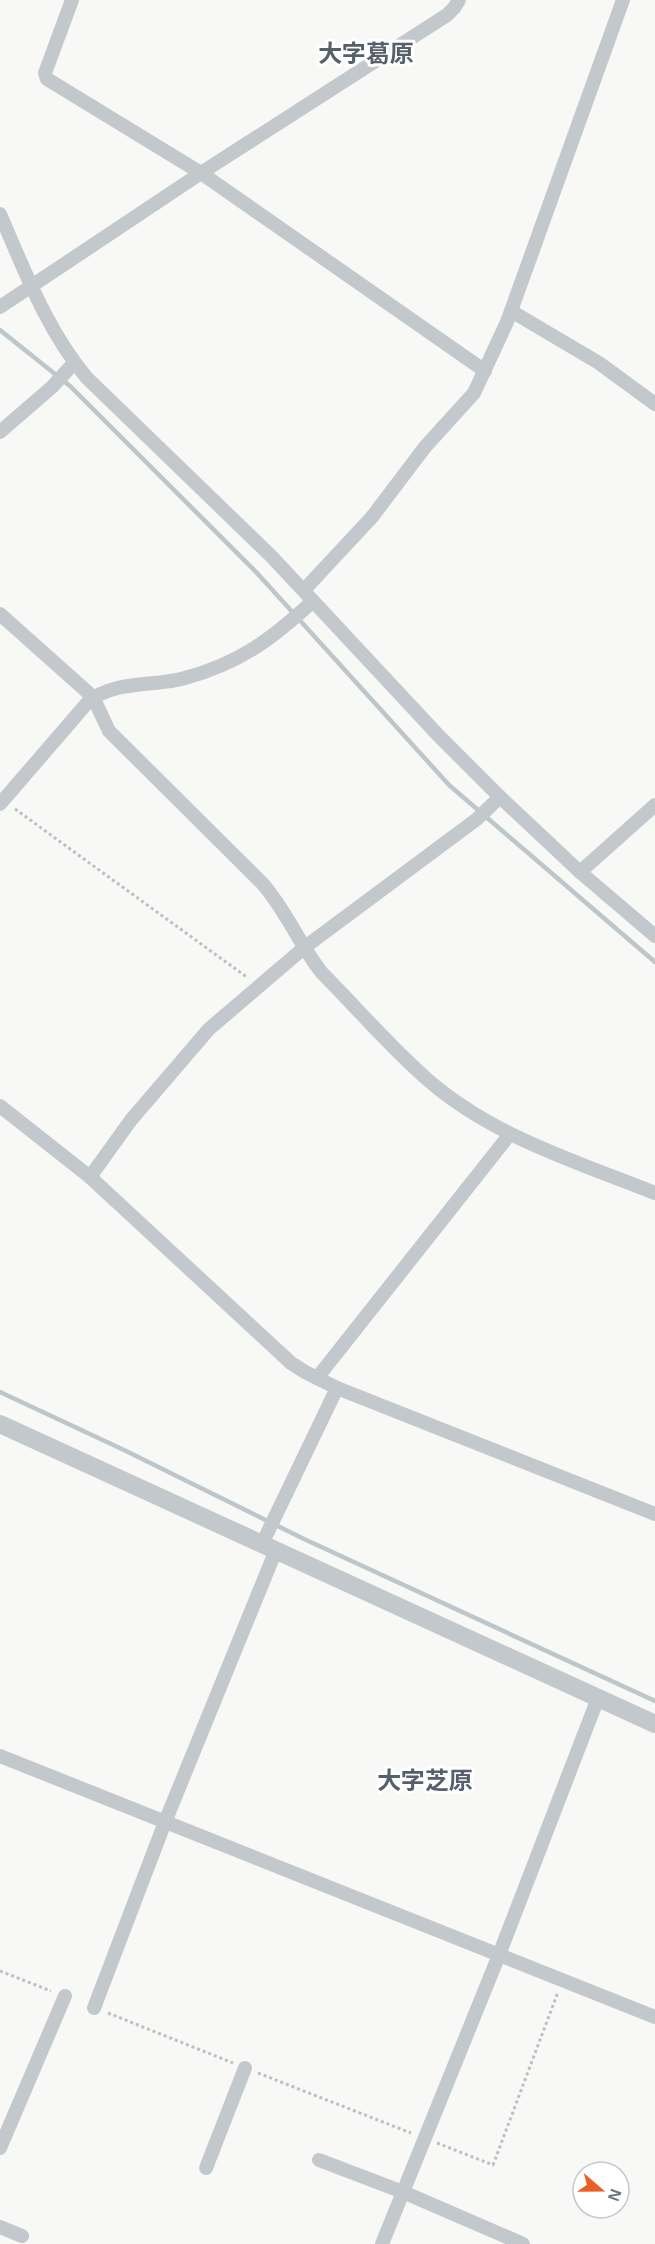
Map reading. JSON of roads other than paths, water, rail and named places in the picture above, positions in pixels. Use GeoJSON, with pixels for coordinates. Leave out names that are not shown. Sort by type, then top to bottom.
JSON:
{"type":"FeatureCollection","features":[{"type":"Feature","properties":{"kind":"street"},"geometry":{"type":"LineString","coordinates":[[72,0],[45,73],[47,79],[201,173],[485,371]]}},
{"type":"Feature","properties":{"kind":"street"},"geometry":{"type":"LineString","coordinates":[[0,307],[201,173],[447,15],[459,0]]}},
{"type":"Feature","properties":{"kind":"street"},"geometry":{"type":"LineString","coordinates":[[2,802],[93,698],[113,688],[172,682],[218,668],[261,645],[288,624],[425,447],[474,393],[511,311],[623,0]]}},
{"type":"Feature","properties":{"kind":"street"},"geometry":{"type":"LineString","coordinates":[[0,214],[31,285],[71,366],[87,378],[307,600],[497,800],[655,936]]}},
{"type":"Feature","properties":{"kind":"street"},"geometry":{"type":"LineString","coordinates":[[511,311],[599,363],[655,404]]}},
{"type":"Feature","properties":{"kind":"street"},"geometry":{"type":"LineString","coordinates":[[0,432],[52,387],[71,366]]}},
{"type":"Feature","properties":{"kind":"street"},"geometry":{"type":"LineString","coordinates":[[0,614],[93,698],[109,731],[262,883],[282,909],[322,972],[429,1080],[452,1098],[510,1134],[655,1193]]}},
{"type":"Feature","properties":{"kind":"street"},"geometry":{"type":"LineString","coordinates":[[90,1177],[131,1120],[208,1029],[305,947],[477,819],[497,800]]}},
{"type":"Feature","properties":{"kind":"street"},"geometry":{"type":"LineString","coordinates":[[580,872],[655,805]]}},
{"type":"Feature","properties":{"kind":"street"},"geometry":{"type":"LineString","coordinates":[[0,1106],[90,1177],[291,1363],[337,1388],[655,1514]]}},
{"type":"Feature","properties":{"kind":"street"},"geometry":{"type":"LineString","coordinates":[[317,1378],[510,1134]]}},
{"type":"Feature","properties":{"kind":"street"},"geometry":{"type":"LineString","coordinates":[[94,2008],[269,1547],[272,1525],[337,1388]]}},
{"type":"Feature","properties":{"kind":"street"},"geometry":{"type":"LineString","coordinates":[[0,1424],[655,1724]]}},
{"type":"Feature","properties":{"kind":"street"},"geometry":{"type":"LineString","coordinates":[[382,2244],[499,1955],[598,1698]]}},
{"type":"Feature","properties":{"kind":"street"},"geometry":{"type":"LineString","coordinates":[[0,1756],[655,2017]]}},
{"type":"Feature","properties":{"kind":"street"},"geometry":{"type":"LineString","coordinates":[[0,2148],[65,1996]]}},
{"type":"Feature","properties":{"kind":"street"},"geometry":{"type":"LineString","coordinates":[[206,2168],[245,2068]]}},
{"type":"Feature","properties":{"kind":"street"},"geometry":{"type":"LineString","coordinates":[[319,2160],[403,2192],[523,2244]]}},
{"type":"Feature","properties":{"kind":"street"},"geometry":{"type":"LineString","coordinates":[[0,2227],[22,2236]]}},
{"type":"Feature","properties":{"kind":"waterway"},"geometry":{"type":"LineString","coordinates":[[0,330],[70,386],[257,573],[449,785],[655,962]]}},
{"type":"Feature","properties":{"kind":"waterway"},"geometry":{"type":"LineString","coordinates":[[0,1392],[304,1539],[655,1701]]}},
{"type":"Feature","properties":{"kind":"district","name":"大字葛原"},"geometry":{"type":"Point","coordinates":[366,54]}},
{"type":"Feature","properties":{"kind":"district","name":"大字芝原"},"geometry":{"type":"Point","coordinates":[425,1781]}}]}
